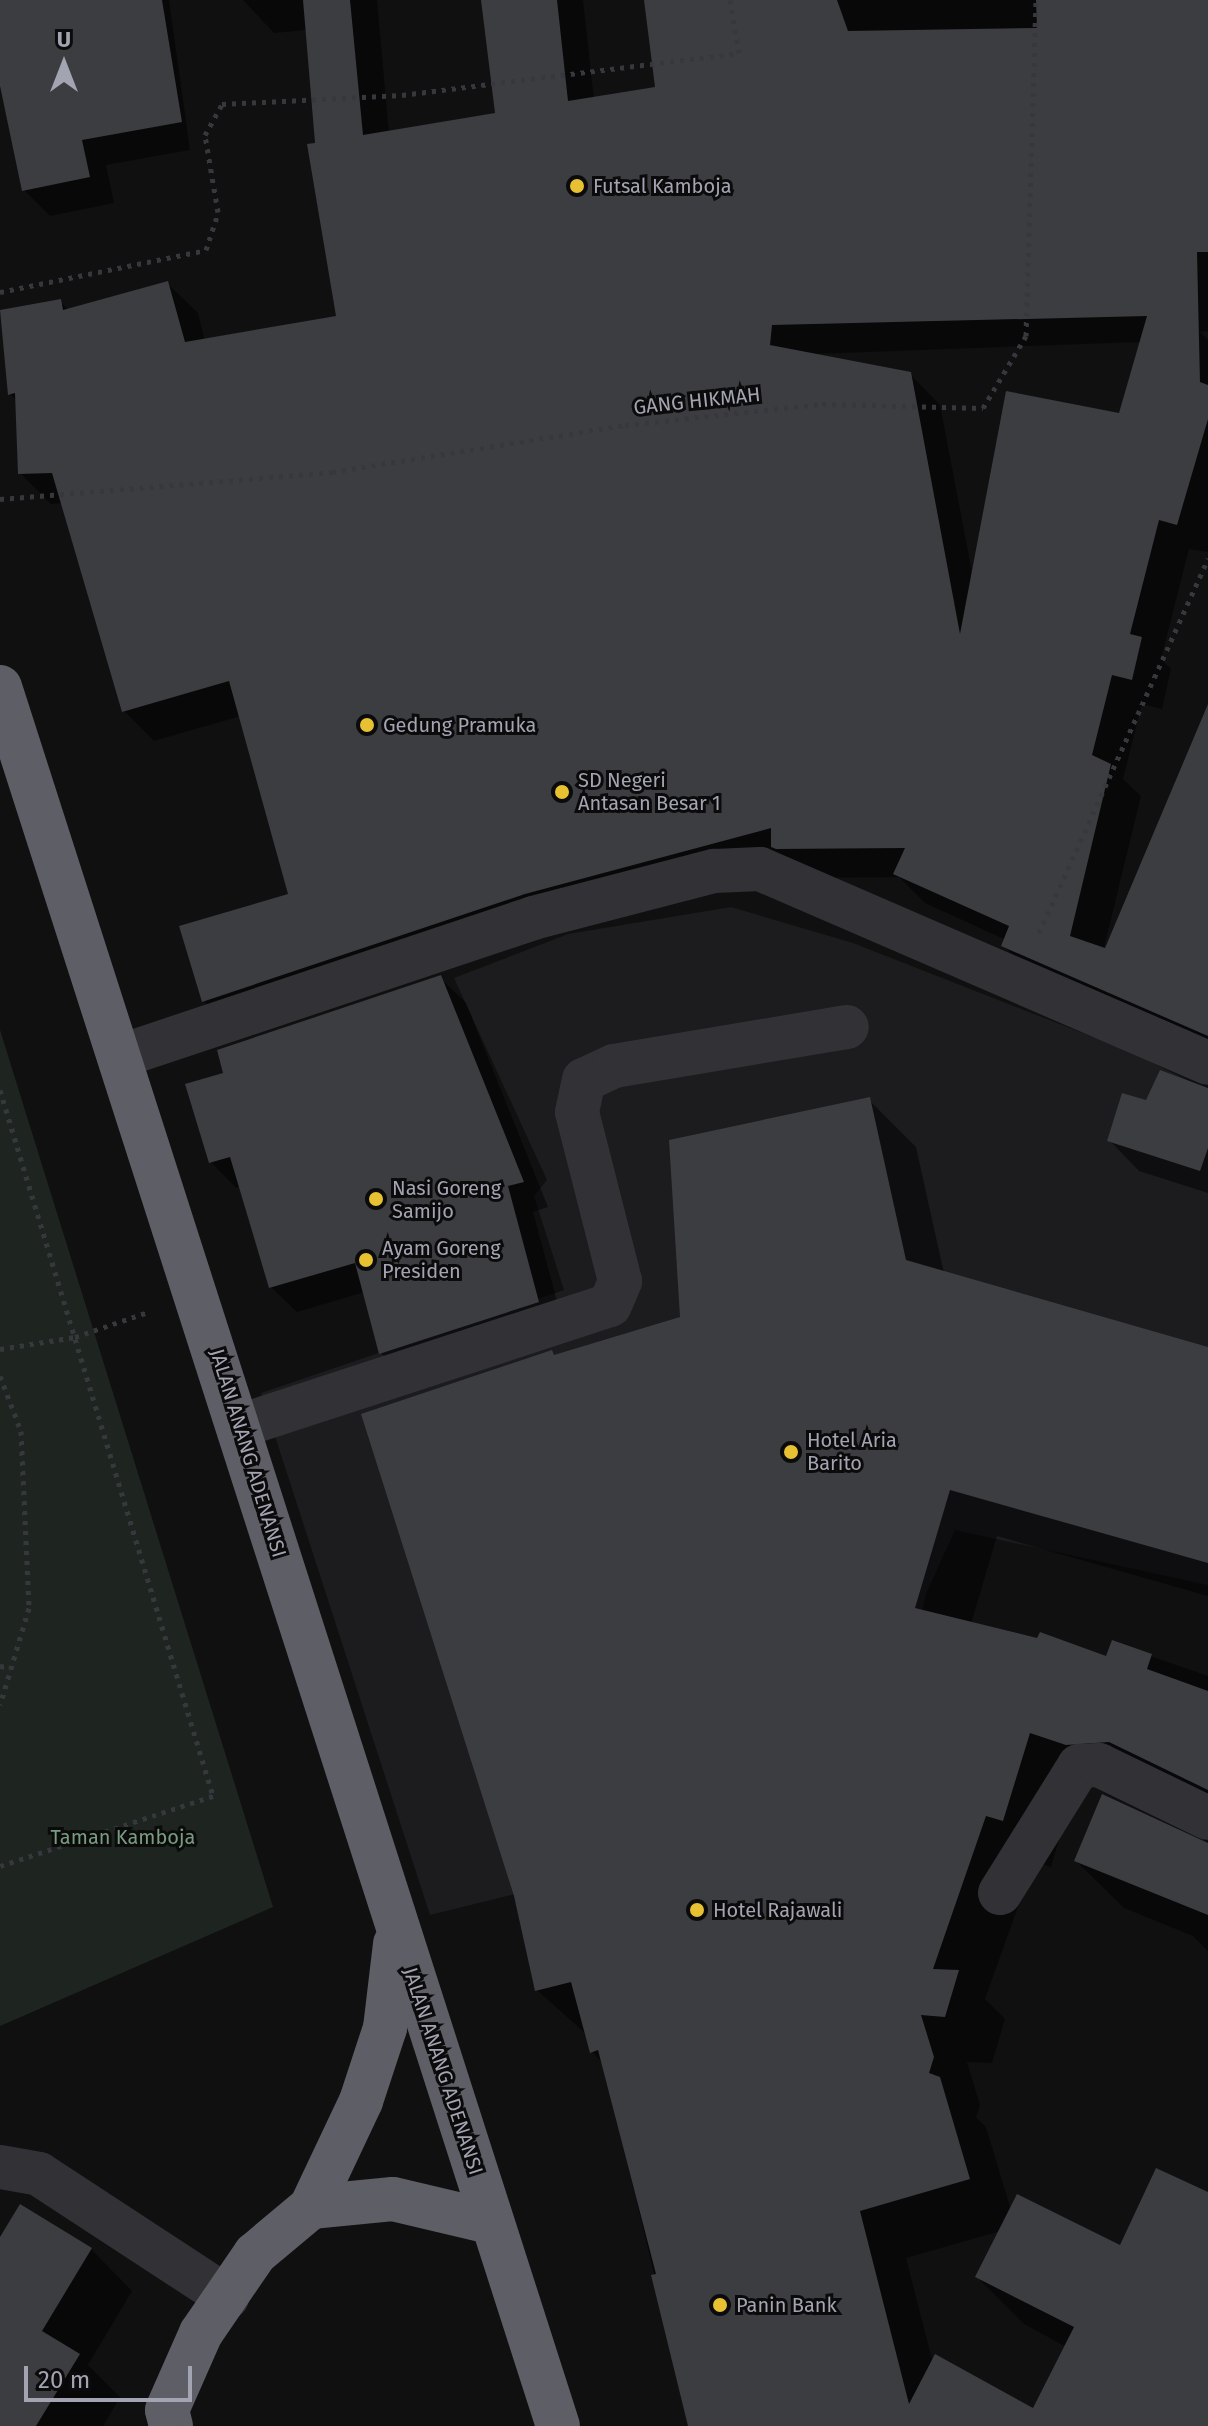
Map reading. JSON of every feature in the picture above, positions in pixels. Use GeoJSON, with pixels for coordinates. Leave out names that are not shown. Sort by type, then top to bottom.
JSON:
{"type":"FeatureCollection","features":[{"type":"Feature","properties":{"kind":"highway","name":"JALAN ANANG ADENANSI"},"geometry":{"type":"LineString","coordinates":[[0,687],[199,1295],[490,2222],[558,2426]]}},
{"type":"Feature","properties":{"kind":"highway"},"geometry":{"type":"LineString","coordinates":[[171,2426],[167,2410],[201,2333],[255,2254],[311,2207],[361,2101],[385,2028],[397,1926]]}},
{"type":"Feature","properties":{"kind":"highway"},"geometry":{"type":"LineString","coordinates":[[311,2207],[393,2199],[490,2222]]}},
{"type":"Feature","properties":{"kind":"street"},"geometry":{"type":"LineString","coordinates":[[121,1056],[533,918],[714,871],[760,869],[790,879],[1019,978],[1208,1063]]}},
{"type":"Feature","properties":{"kind":"street"},"geometry":{"type":"LineString","coordinates":[[240,1426],[610,1305],[620,1281],[577,1112],[584,1080],[614,1066],[847,1027]]}},
{"type":"Feature","properties":{"kind":"street"},"geometry":{"type":"LineString","coordinates":[[1000,1893],[1079,1766],[1099,1765],[1208,1818]]}},
{"type":"Feature","properties":{"kind":"street"},"geometry":{"type":"LineString","coordinates":[[0,2167],[39,2174],[227,2297]]}},
{"type":"Feature","properties":{"kind":"path"},"geometry":{"type":"LineString","coordinates":[[0,292],[206,250],[218,212],[205,135],[222,104],[402,95],[739,53],[730,0]]}},
{"type":"Feature","properties":{"kind":"path","name":"GANG HIKMAH"},"geometry":{"type":"LineString","coordinates":[[0,499],[332,472],[625,425],[822,404],[983,408],[1026,336],[1036,0]]}},
{"type":"Feature","properties":{"kind":"path"},"geometry":{"type":"LineString","coordinates":[[1019,978],[1208,558]]}},
{"type":"Feature","properties":{"kind":"path"},"geometry":{"type":"LineString","coordinates":[[0,1090],[213,1796],[0,1866]]}},
{"type":"Feature","properties":{"kind":"path"},"geometry":{"type":"LineString","coordinates":[[0,1349],[75,1337],[199,1295]]}},
{"type":"Feature","properties":{"kind":"path"},"geometry":{"type":"LineString","coordinates":[[0,1376],[21,1431],[29,1608],[0,1705]]}},
{"type":"Feature","properties":{"kind":"path"},"geometry":{"type":"LineString","coordinates":[[0,1666],[11,1668]]}},
{"type":"Feature","properties":{"kind":"shaded area"},"geometry":{"type":"Polygon","coordinates":[[[731,907],[853,943],[1126,1050],[1208,1090],[1208,1585],[955,1530],[926,1594],[877,1805],[430,1915],[261,1393],[564,1290],[534,1196],[547,1180],[454,978],[568,934],[731,907]]]}},
{"type":"Feature","properties":{"kind":"green space","name":"Taman Kamboja"},"geometry":{"type":"Polygon","coordinates":[[[0,1030],[273,1907],[0,2026],[0,1030]]]}},
{"type":"Feature","properties":{"kind":"building"},"geometry":{"type":"Polygon","coordinates":[[[0,0],[162,0],[182,122],[82,140],[90,177],[22,191],[0,86],[0,0]]]}},
{"type":"Feature","properties":{"kind":"building"},"geometry":{"type":"Polygon","coordinates":[[[303,0],[350,0],[363,135],[495,113],[481,0],[557,0],[568,101],[655,87],[644,0],[837,0],[848,31],[1037,28],[1036,0],[1208,0],[1208,252],[1197,252],[1200,382],[1208,385],[1208,419],[1177,525],[1159,520],[1130,634],[1142,637],[1132,680],[1112,675],[1092,755],[1111,764],[1070,936],[1105,948],[1208,704],[1208,1036],[1001,946],[1009,926],[893,874],[905,848],[776,849],[771,847],[771,828],[525,894],[202,1002],[179,926],[288,894],[229,681],[122,712],[52,473],[18,474],[15,393],[8,395],[0,310],[61,299],[63,310],[168,281],[185,342],[336,316],[307,144],[315,143],[303,0]],[[1147,316],[772,325],[770,345],[911,372],[960,634],[1006,391],[1119,413],[1147,316]]]}},
{"type":"Feature","properties":{"kind":"building"},"geometry":{"type":"Polygon","coordinates":[[[441,975],[524,1182],[508,1186],[539,1302],[379,1354],[355,1263],[269,1288],[230,1157],[209,1163],[185,1084],[223,1073],[217,1050],[441,975]]]}},
{"type":"Feature","properties":{"kind":"building"},"geometry":{"type":"Polygon","coordinates":[[[1160,1070],[1208,1088],[1208,1148],[1200,1171],[1107,1141],[1122,1093],[1146,1100],[1160,1070]]]}},
{"type":"Feature","properties":{"kind":"building"},"geometry":{"type":"Polygon","coordinates":[[[870,1097],[906,1260],[1208,1347],[1208,1563],[950,1490],[915,1608],[1037,1638],[1040,1632],[1106,1656],[1112,1640],[1152,1654],[1147,1669],[1208,1691],[1208,1790],[1109,1742],[1066,1745],[1030,1733],[1003,1821],[986,1816],[933,1969],[959,1970],[945,2017],[921,2015],[934,2057],[929,2073],[940,2077],[970,2179],[860,2211],[909,2404],[935,2354],[1033,2408],[1074,2327],[975,2277],[1017,2194],[1120,2245],[1156,2168],[1208,2192],[1208,2426],[688,2426],[651,2275],[656,2274],[598,2050],[590,2053],[571,1982],[535,1991],[514,1896],[361,1414],[552,1350],[554,1355],[680,1317],[669,1140],[870,1097]]]}},
{"type":"Feature","properties":{"kind":"building"},"geometry":{"type":"Polygon","coordinates":[[[1102,1794],[1208,1843],[1208,1915],[1074,1861],[1102,1794]]]}},
{"type":"Feature","properties":{"kind":"building"},"geometry":{"type":"Polygon","coordinates":[[[20,2204],[92,2248],[42,2331],[80,2354],[36,2426],[0,2426],[0,2237],[20,2204]]]}},
{"type":"Feature","properties":{"kind":"place","name":"Futsal Kamboja"},"geometry":{"type":"Point","coordinates":[577,186]}},
{"type":"Feature","properties":{"kind":"place","name":"Gedung Pramuka"},"geometry":{"type":"Point","coordinates":[367,725]}},
{"type":"Feature","properties":{"kind":"place","name":"SD Negeri Antasan Besar 1"},"geometry":{"type":"Point","coordinates":[562,792]}},
{"type":"Feature","properties":{"kind":"place","name":"Nasi Goreng Samijo"},"geometry":{"type":"Point","coordinates":[376,1199]}},
{"type":"Feature","properties":{"kind":"place","name":"Ayam Goreng Presiden"},"geometry":{"type":"Point","coordinates":[366,1260]}},
{"type":"Feature","properties":{"kind":"place","name":"Hotel Aria Barito"},"geometry":{"type":"Point","coordinates":[791,1452]}},
{"type":"Feature","properties":{"kind":"place","name":"Hotel Rajawali"},"geometry":{"type":"Point","coordinates":[697,1910]}},
{"type":"Feature","properties":{"kind":"place","name":"Panin Bank"},"geometry":{"type":"Point","coordinates":[720,2305]}}]}
